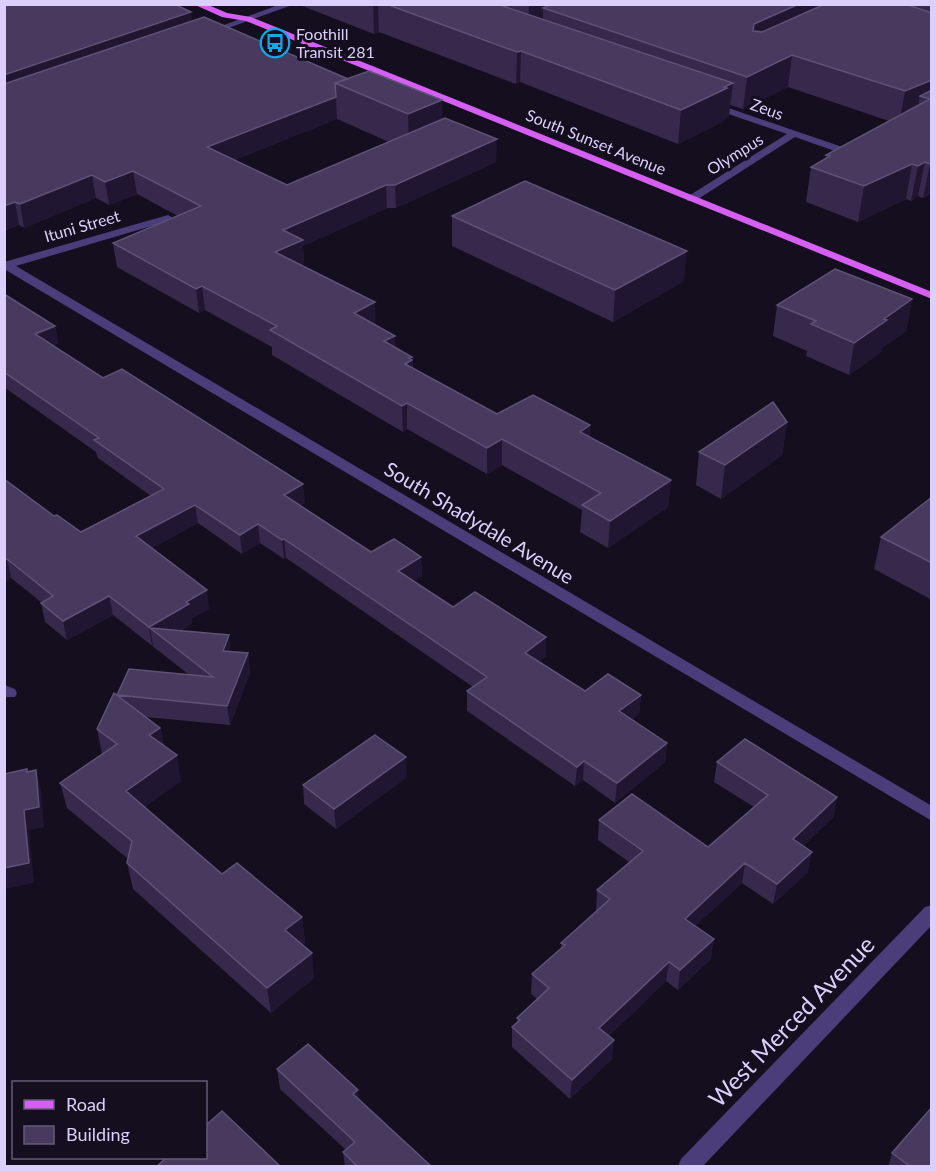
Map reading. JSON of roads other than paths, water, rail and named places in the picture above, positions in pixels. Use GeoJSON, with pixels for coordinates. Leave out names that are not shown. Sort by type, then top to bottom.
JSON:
{"type":"FeatureCollection","features":[{"type":"Feature","properties":{"kind":"main road","name":"South Sunset Avenue"},"geometry":{"type":"LineString","coordinates":[[197,4],[225,15],[248,19],[932,296]]}},
{"type":"Feature","properties":{"kind":"main road"},"geometry":{"type":"LineString","coordinates":[[243,6],[248,19]]}},
{"type":"Feature","properties":{"kind":"street"},"geometry":{"type":"LineString","coordinates":[[204,34],[291,4]]}},
{"type":"Feature","properties":{"kind":"street","name":"Zeus"},"geometry":{"type":"LineString","coordinates":[[705,102],[794,134],[858,152],[843,161]]}},
{"type":"Feature","properties":{"kind":"street","name":"Olympus"},"geometry":{"type":"LineString","coordinates":[[691,199],[794,134]]}},
{"type":"Feature","properties":{"kind":"street","name":"Ituni Street"},"geometry":{"type":"LineString","coordinates":[[5,266],[168,218]]}},
{"type":"Feature","properties":{"kind":"street","name":"South Shadydale Avenue"},"geometry":{"type":"LineString","coordinates":[[5,266],[932,815]]}},
{"type":"Feature","properties":{"kind":"street","name":"West Merced Avenue"},"geometry":{"type":"LineString","coordinates":[[689,1167],[932,912]]}},
{"type":"Feature","properties":{"kind":"place","name":"Foothill Transit 281"},"geometry":{"type":"Point","coordinates":[275,43]}}]}
